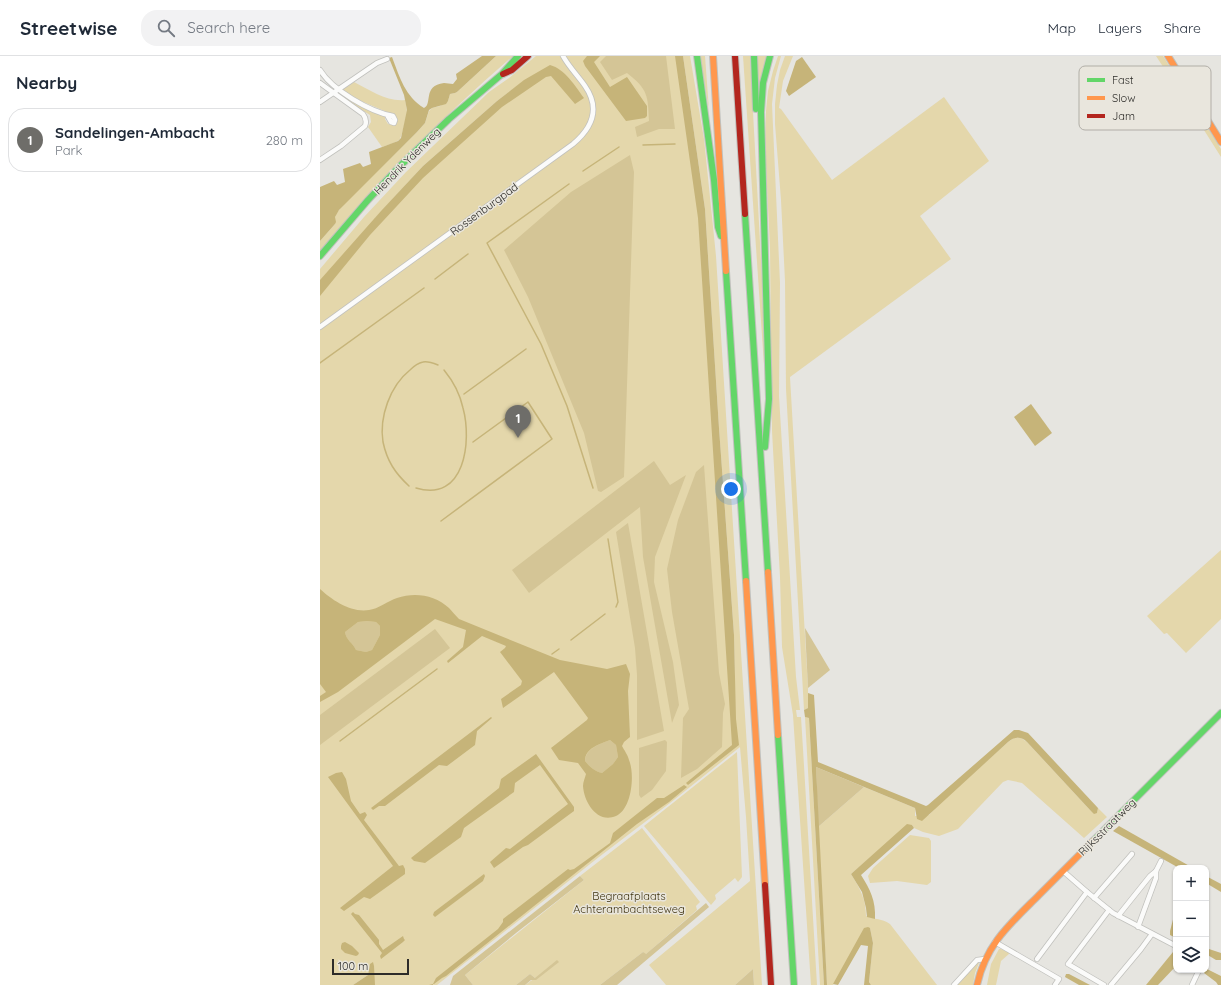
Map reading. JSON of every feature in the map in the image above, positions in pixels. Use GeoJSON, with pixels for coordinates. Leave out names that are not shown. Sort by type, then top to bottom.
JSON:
{"type":"FeatureCollection","features":[{"type":"Feature","properties":{"kind":"main road","name":"Hendrik Ydenweg"},"geometry":{"type":"LineString","coordinates":[[320,256],[369,200],[411,156],[447,121],[502,74],[518,56]]}},
{"type":"Feature","properties":{"kind":"main road","name":"Hendrik Ydenweg"},"geometry":{"type":"LineString","coordinates":[[502,74],[512,70],[528,56]]}},
{"type":"Feature","properties":{"kind":"main road"},"geometry":{"type":"LineString","coordinates":[[697,56],[714,180],[718,226],[725,247]]}},
{"type":"Feature","properties":{"kind":"main road"},"geometry":{"type":"LineString","coordinates":[[713,56],[771,985]]}},
{"type":"Feature","properties":{"kind":"main road"},"geometry":{"type":"LineString","coordinates":[[735,56],[794,985]]}},
{"type":"Feature","properties":{"kind":"main road"},"geometry":{"type":"LineString","coordinates":[[754,56],[756,113],[762,172]]}},
{"type":"Feature","properties":{"kind":"main road"},"geometry":{"type":"LineString","coordinates":[[762,474],[769,399],[762,172],[762,97],[764,76],[770,56]]}},
{"type":"Feature","properties":{"kind":"main road"},"geometry":{"type":"LineString","coordinates":[[1168,56],[1174,66]]}},
{"type":"Feature","properties":{"kind":"main road"},"geometry":{"type":"LineString","coordinates":[[1211,126],[1221,142]]}},
{"type":"Feature","properties":{"kind":"main road","name":"Rijksstraatweg"},"geometry":{"type":"LineString","coordinates":[[977,985],[985,958],[1003,931],[1221,712]]}},
{"type":"Feature","properties":{"kind":"street","name":"Rossenburgpad"},"geometry":{"type":"LineString","coordinates":[[558,56],[566,61]]}},
{"type":"Feature","properties":{"kind":"street","name":"Rossenburgpad"},"geometry":{"type":"LineString","coordinates":[[320,327],[583,136],[590,126],[593,117],[592,103],[586,88],[563,56]]}},
{"type":"Feature","properties":{"kind":"street"},"geometry":{"type":"LineString","coordinates":[[320,102],[377,63],[387,59]]}},
{"type":"Feature","properties":{"kind":"street"},"geometry":{"type":"LineString","coordinates":[[570,67],[574,63]]}},
{"type":"Feature","properties":{"kind":"street"},"geometry":{"type":"LineString","coordinates":[[320,70],[328,81],[337,89],[358,102],[387,115]]}},
{"type":"Feature","properties":{"kind":"street"},"geometry":{"type":"LineString","coordinates":[[320,83],[363,114],[367,122],[361,130],[320,160]]}},
{"type":"Feature","properties":{"kind":"street"},"geometry":{"type":"LineString","coordinates":[[1094,898],[1132,854]]}},
{"type":"Feature","properties":{"kind":"street"},"geometry":{"type":"LineString","coordinates":[[1118,916],[1150,876],[1156,871],[1162,861]]}},
{"type":"Feature","properties":{"kind":"street"},"geometry":{"type":"LineString","coordinates":[[1064,871],[1109,910],[1138,927],[1173,944]]}},
{"type":"Feature","properties":{"kind":"street"},"geometry":{"type":"LineString","coordinates":[[1138,927],[1156,878],[1156,871]]}},
{"type":"Feature","properties":{"kind":"street"},"geometry":{"type":"LineString","coordinates":[[1037,959],[1087,892]]}},
{"type":"Feature","properties":{"kind":"street"},"geometry":{"type":"LineString","coordinates":[[1104,985],[1068,964],[1109,910]]}},
{"type":"Feature","properties":{"kind":"street"},"geometry":{"type":"LineString","coordinates":[[1111,985],[1152,934]]}},
{"type":"Feature","properties":{"kind":"street"},"geometry":{"type":"LineString","coordinates":[[995,942],[1059,979],[1055,985]]}},
{"type":"Feature","properties":{"kind":"street","name":"Rijksstraatweg"},"geometry":{"type":"LineString","coordinates":[[954,985],[977,960],[985,958]]}},
{"type":"Feature","properties":{"kind":"street"},"geometry":{"type":"LineString","coordinates":[[1192,985],[1198,973]]}},
{"type":"Feature","properties":{"kind":"green space"},"geometry":{"type":"Polygon","coordinates":[[[496,56],[513,56],[412,150],[365,200],[320,252],[320,241],[335,224],[335,217],[345,203],[417,132],[425,123],[429,111],[432,108],[440,106],[448,101],[450,94],[457,92],[496,56]]]}},
{"type":"Feature","properties":{"kind":"green space"},"geometry":{"type":"Polygon","coordinates":[[[536,56],[680,56],[699,214],[735,689],[734,635],[705,209],[683,56],[690,56],[704,139],[716,256],[762,985],[754,985],[753,969],[735,985],[666,985],[649,965],[750,881],[740,747],[437,985],[374,985],[370,965],[368,975],[353,985],[320,985],[320,269],[364,217],[406,172],[489,92],[536,56]],[[528,78],[497,101],[423,166],[375,218],[528,78]]]}},
{"type":"Feature","properties":{"kind":"green space"},"geometry":{"type":"Polygon","coordinates":[[[700,56],[705,56],[709,110],[700,56]]]}},
{"type":"Feature","properties":{"kind":"green space"},"geometry":{"type":"Polygon","coordinates":[[[743,56],[750,56],[762,279],[765,380],[743,56]]]}},
{"type":"Feature","properties":{"kind":"green space"},"geometry":{"type":"Polygon","coordinates":[[[757,56],[768,56],[759,92],[757,56]]]}},
{"type":"Feature","properties":{"kind":"green space"},"geometry":{"type":"Polygon","coordinates":[[[778,56],[781,56],[775,78],[772,104],[780,283],[779,396],[796,677],[800,710],[796,710],[797,717],[801,717],[817,985],[811,985],[793,715],[782,647],[780,577],[772,431],[770,248],[765,145],[768,91],[778,56]]]}},
{"type":"Feature","properties":{"kind":"green space"},"geometry":{"type":"Polygon","coordinates":[[[785,56],[793,56],[783,81],[779,108],[832,180],[944,97],[989,161],[920,216],[951,259],[790,377],[808,688],[808,708],[804,710],[786,389],[785,281],[781,200],[775,124],[777,85],[785,56]]]}},
{"type":"Feature","properties":{"kind":"green space"},"geometry":{"type":"Polygon","coordinates":[[[1156,56],[1163,56],[1169,66],[1163,66],[1156,56]]]}},
{"type":"Feature","properties":{"kind":"green space"},"geometry":{"type":"Polygon","coordinates":[[[354,82],[385,97],[405,100],[407,113],[403,132],[399,140],[382,147],[368,127],[371,122],[370,115],[338,95],[339,93],[355,103],[386,117],[385,119],[388,124],[394,125],[397,122],[397,118],[394,115],[361,101],[342,90],[354,82]]]}},
{"type":"Feature","properties":{"kind":"green space"},"geometry":{"type":"Polygon","coordinates":[[[1204,130],[1209,130],[1221,149],[1221,157],[1204,130]]]}},
{"type":"Feature","properties":{"kind":"green space"},"geometry":{"type":"Polygon","coordinates":[[[1221,550],[1221,619],[1186,653],[1167,633],[1164,634],[1147,616],[1221,550]]]}},
{"type":"Feature","properties":{"kind":"green space"},"geometry":{"type":"Polygon","coordinates":[[[805,717],[809,718],[824,985],[820,985],[805,717]]]}},
{"type":"Feature","properties":{"kind":"green space"},"geometry":{"type":"Polygon","coordinates":[[[1014,738],[1021,738],[1027,742],[1090,810],[1097,813],[1098,808],[1107,817],[1084,838],[1022,783],[1008,780],[1003,782],[958,829],[939,836],[923,832],[914,828],[912,825],[851,874],[862,894],[866,916],[890,924],[937,985],[871,985],[869,982],[873,943],[870,928],[833,985],[827,985],[818,827],[864,787],[915,808],[915,816],[929,815],[938,805],[1014,738]]]}},
{"type":"Feature","properties":{"kind":"green space"},"geometry":{"type":"Polygon","coordinates":[[[737,752],[742,877],[738,882],[735,878],[715,895],[716,899],[711,905],[644,826],[737,752]]]}},
{"type":"Feature","properties":{"kind":"green space","name":"Begraafplaats Achterambachtseweg"},"geometry":{"type":"Polygon","coordinates":[[[642,828],[700,902],[696,906],[697,910],[645,955],[643,952],[600,985],[525,985],[535,978],[530,974],[516,985],[473,985],[465,975],[584,880],[580,876],[642,828]]]}},
{"type":"Feature","properties":{"kind":"green space"},"geometry":{"type":"Polygon","coordinates":[[[910,835],[929,838],[931,841],[931,882],[927,885],[897,881],[870,883],[868,876],[873,868],[910,835]]]}},
{"type":"Feature","properties":{"kind":"green space"},"geometry":{"type":"Polygon","coordinates":[[[999,949],[1010,953],[1001,961],[996,985],[987,985],[991,964],[999,949]]]}},
{"type":"Feature","properties":{"kind":"green space"},"geometry":{"type":"Polygon","coordinates":[[[978,961],[979,963],[975,973],[973,985],[956,985],[978,961]]]}},
{"type":"Feature","properties":{"kind":"shaded area"},"geometry":{"type":"Polygon","coordinates":[[[482,56],[496,56],[457,92],[450,94],[446,104],[429,110],[425,123],[339,210],[335,217],[335,224],[320,241],[320,187],[334,181],[337,185],[345,182],[343,169],[360,163],[363,167],[371,164],[369,152],[398,141],[401,138],[407,110],[404,95],[389,58],[392,57],[404,86],[412,98],[424,108],[427,106],[430,91],[433,88],[444,83],[453,84],[457,79],[456,74],[482,56]]]}},
{"type":"Feature","properties":{"kind":"shaded area"},"geometry":{"type":"Polygon","coordinates":[[[587,56],[600,56],[594,62],[610,87],[627,77],[647,106],[647,116],[645,118],[626,121],[585,66],[583,61],[587,56]]]}},
{"type":"Feature","properties":{"kind":"shaded area"},"geometry":{"type":"Polygon","coordinates":[[[606,56],[666,56],[675,129],[659,129],[637,137],[635,127],[649,121],[646,94],[639,84],[627,73],[612,80],[600,62],[606,56]]]}},
{"type":"Feature","properties":{"kind":"shaded area"},"geometry":{"type":"Polygon","coordinates":[[[675,56],[683,56],[705,209],[734,635],[736,719],[739,745],[688,785],[686,783],[732,745],[698,218],[675,56]]]}},
{"type":"Feature","properties":{"kind":"shaded area"},"geometry":{"type":"Polygon","coordinates":[[[802,57],[816,77],[789,96],[786,91],[796,61],[802,57]]]}},
{"type":"Feature","properties":{"kind":"shaded area"},"geometry":{"type":"Polygon","coordinates":[[[550,65],[565,74],[584,98],[575,104],[551,76],[546,77],[502,107],[423,178],[370,235],[320,296],[320,280],[423,166],[497,101],[524,80],[550,65]]]}},
{"type":"Feature","properties":{"kind":"shaded area"},"geometry":{"type":"Polygon","coordinates":[[[630,155],[634,172],[624,477],[601,492],[598,491],[584,433],[528,297],[504,250],[571,192],[630,155]]]}},
{"type":"Feature","properties":{"kind":"shaded area"},"geometry":{"type":"Polygon","coordinates":[[[1031,404],[1052,433],[1035,446],[1014,417],[1031,404]]]}},
{"type":"Feature","properties":{"kind":"shaded area"},"geometry":{"type":"Polygon","coordinates":[[[654,461],[670,485],[686,475],[655,557],[654,582],[673,662],[679,705],[672,723],[643,557],[640,507],[529,593],[512,570],[654,461]]]}},
{"type":"Feature","properties":{"kind":"shaded area"},"geometry":{"type":"Polygon","coordinates":[[[704,465],[719,673],[725,704],[723,713],[722,747],[697,769],[681,778],[683,718],[689,709],[672,612],[667,569],[678,520],[696,472],[704,465]]]}},
{"type":"Feature","properties":{"kind":"shaded area"},"geometry":{"type":"Polygon","coordinates":[[[628,523],[664,731],[637,740],[637,675],[635,648],[616,532],[628,523]]]}},
{"type":"Feature","properties":{"kind":"shaded area"},"geometry":{"type":"Polygon","coordinates":[[[320,589],[342,605],[355,610],[369,610],[404,596],[424,596],[438,600],[449,608],[459,619],[560,660],[607,669],[626,664],[630,674],[628,691],[630,737],[622,746],[628,756],[631,766],[632,782],[629,799],[626,806],[616,816],[609,818],[597,814],[589,805],[584,792],[583,784],[586,774],[578,763],[559,760],[551,748],[588,718],[554,672],[503,708],[501,699],[521,685],[522,681],[500,652],[506,646],[482,636],[448,663],[447,661],[463,647],[466,630],[435,619],[338,692],[320,702],[320,696],[326,692],[320,684],[320,589]],[[358,622],[345,632],[356,650],[366,652],[372,650],[380,635],[380,626],[376,622],[358,622]],[[610,740],[594,747],[588,753],[585,761],[594,770],[602,773],[613,764],[618,757],[616,745],[610,740]]]}},
{"type":"Feature","properties":{"kind":"shaded area"},"geometry":{"type":"Polygon","coordinates":[[[358,622],[376,622],[380,626],[380,635],[372,650],[366,652],[356,650],[345,632],[358,622]]]}},
{"type":"Feature","properties":{"kind":"shaded area"},"geometry":{"type":"Polygon","coordinates":[[[805,628],[830,670],[808,688],[805,628]]]}},
{"type":"Feature","properties":{"kind":"shaded area"},"geometry":{"type":"Polygon","coordinates":[[[435,629],[450,648],[320,745],[320,715],[435,629]]]}},
{"type":"Feature","properties":{"kind":"shaded area"},"geometry":{"type":"Polygon","coordinates":[[[808,693],[814,695],[818,762],[926,806],[1014,730],[1019,730],[1028,733],[1098,808],[1097,813],[1094,814],[1027,742],[1020,738],[1015,738],[1008,742],[922,821],[917,819],[915,808],[816,767],[827,985],[824,985],[809,718],[805,717],[804,710],[808,708],[808,693]]]}},
{"type":"Feature","properties":{"kind":"shaded area"},"geometry":{"type":"Polygon","coordinates":[[[491,717],[492,718],[477,731],[475,745],[447,766],[439,765],[385,806],[379,806],[373,810],[371,808],[491,717]]]}},
{"type":"Feature","properties":{"kind":"shaded area"},"geometry":{"type":"Polygon","coordinates":[[[610,740],[616,745],[618,757],[613,764],[602,773],[594,770],[585,761],[588,753],[594,747],[610,740]]]}},
{"type":"Feature","properties":{"kind":"shaded area"},"geometry":{"type":"Polygon","coordinates":[[[665,740],[667,742],[666,771],[652,790],[641,798],[639,795],[639,748],[665,740]]]}},
{"type":"Feature","properties":{"kind":"shaded area"},"geometry":{"type":"Polygon","coordinates":[[[536,754],[574,807],[574,811],[494,868],[490,862],[506,848],[510,849],[568,804],[540,765],[515,783],[514,792],[464,828],[461,837],[425,863],[414,861],[411,858],[499,788],[501,779],[536,754]]]}},
{"type":"Feature","properties":{"kind":"shaded area"},"geometry":{"type":"Polygon","coordinates":[[[816,767],[864,787],[818,827],[816,767]]]}},
{"type":"Feature","properties":{"kind":"shaded area"},"geometry":{"type":"Polygon","coordinates":[[[342,772],[346,779],[351,801],[360,814],[365,812],[367,815],[364,820],[399,866],[403,865],[405,869],[405,874],[370,899],[364,897],[344,911],[340,908],[393,866],[328,777],[342,772]]]}},
{"type":"Feature","properties":{"kind":"shaded area"},"geometry":{"type":"Polygon","coordinates":[[[684,785],[687,787],[669,802],[637,824],[446,976],[433,984],[436,978],[498,929],[503,922],[503,919],[568,869],[574,869],[610,843],[613,833],[657,798],[664,798],[684,785]]]}},
{"type":"Feature","properties":{"kind":"shaded area"},"geometry":{"type":"Polygon","coordinates":[[[907,824],[912,825],[914,828],[861,875],[870,890],[875,913],[875,919],[867,917],[862,892],[851,874],[907,824]]]}},
{"type":"Feature","properties":{"kind":"shaded area"},"geometry":{"type":"Polygon","coordinates":[[[1119,826],[1188,865],[1174,865],[1113,831],[1119,826]]]}},
{"type":"Feature","properties":{"kind":"shaded area"},"geometry":{"type":"Polygon","coordinates":[[[484,874],[485,876],[483,881],[435,917],[433,915],[434,912],[484,874]]]}},
{"type":"Feature","properties":{"kind":"shaded area"},"geometry":{"type":"Polygon","coordinates":[[[580,876],[584,880],[465,975],[473,985],[450,985],[453,976],[580,876]]]}},
{"type":"Feature","properties":{"kind":"shaded area"},"geometry":{"type":"Polygon","coordinates":[[[1209,878],[1221,884],[1221,892],[1209,885],[1209,878]]]}},
{"type":"Feature","properties":{"kind":"shaded area"},"geometry":{"type":"Polygon","coordinates":[[[706,903],[709,907],[617,985],[600,985],[643,952],[646,954],[706,903]]]}},
{"type":"Feature","properties":{"kind":"shaded area"},"geometry":{"type":"Polygon","coordinates":[[[353,912],[359,915],[379,940],[379,944],[383,950],[403,936],[405,940],[381,959],[380,956],[382,953],[351,914],[353,912]]]}},
{"type":"Feature","properties":{"kind":"shaded area"},"geometry":{"type":"Polygon","coordinates":[[[1173,920],[1173,936],[1170,935],[1173,920]]]}},
{"type":"Feature","properties":{"kind":"shaded area"},"geometry":{"type":"Polygon","coordinates":[[[864,928],[870,928],[873,943],[869,982],[871,985],[864,985],[868,946],[861,945],[838,985],[833,984],[864,928]]]}},
{"type":"Feature","properties":{"kind":"shaded area"},"geometry":{"type":"Polygon","coordinates":[[[345,942],[359,953],[358,955],[356,956],[345,953],[341,949],[342,943],[345,942]]]}},
{"type":"Feature","properties":{"kind":"shaded area"},"geometry":{"type":"Polygon","coordinates":[[[1209,949],[1221,953],[1221,960],[1216,960],[1209,956],[1209,949]]]}},
{"type":"Feature","properties":{"kind":"shaded area"},"geometry":{"type":"Polygon","coordinates":[[[1173,952],[1173,969],[1158,985],[1146,985],[1173,952]]]}},
{"type":"Feature","properties":{"kind":"shaded area"},"geometry":{"type":"Polygon","coordinates":[[[557,960],[559,962],[536,980],[531,980],[525,985],[516,985],[530,974],[535,978],[557,960]]]}},
{"type":"Feature","properties":{"kind":"shaded area"},"geometry":{"type":"Polygon","coordinates":[[[373,962],[375,985],[353,985],[368,975],[370,964],[373,962]]]}},
{"type":"Feature","properties":{"kind":"shaded area"},"geometry":{"type":"Polygon","coordinates":[[[753,969],[754,985],[735,985],[753,969]]]}},
{"type":"Feature","properties":{"kind":"shaded area"},"geometry":{"type":"Polygon","coordinates":[[[1209,970],[1221,976],[1221,985],[1218,985],[1204,973],[1209,973],[1209,970]]]}},
{"type":"Feature","properties":{"kind":"shaded area"},"geometry":{"type":"Polygon","coordinates":[[[1066,974],[1069,974],[1090,985],[1079,985],[1065,977],[1066,974]]]}},
{"type":"Feature","properties":{"kind":"waterway"},"geometry":{"type":"LineString","coordinates":[[643,145],[675,144]]}},
{"type":"Feature","properties":{"kind":"waterway"},"geometry":{"type":"LineString","coordinates":[[583,171],[619,147]]}},
{"type":"Feature","properties":{"kind":"waterway"},"geometry":{"type":"LineString","coordinates":[[569,184],[487,243],[541,344],[567,406],[593,488]]}},
{"type":"Feature","properties":{"kind":"waterway"},"geometry":{"type":"LineString","coordinates":[[435,279],[468,254]]}},
{"type":"Feature","properties":{"kind":"waterway"},"geometry":{"type":"LineString","coordinates":[[320,363],[424,288]]}},
{"type":"Feature","properties":{"kind":"waterway"},"geometry":{"type":"LineString","coordinates":[[464,394],[526,349]]}},
{"type":"Feature","properties":{"kind":"waterway"},"geometry":{"type":"LineString","coordinates":[[409,486],[392,466],[385,449],[382,432],[385,412],[397,384],[411,369],[417,364],[425,362],[438,365]]}},
{"type":"Feature","properties":{"kind":"waterway"},"geometry":{"type":"LineString","coordinates":[[416,488],[432,490],[445,486],[455,478],[461,466],[465,452],[466,422],[462,403],[456,388],[444,370]]}},
{"type":"Feature","properties":{"kind":"waterway"},"geometry":{"type":"LineString","coordinates":[[441,521],[552,439],[528,402],[473,442]]}},
{"type":"Feature","properties":{"kind":"waterway"},"geometry":{"type":"LineString","coordinates":[[608,539],[618,602],[616,607]]}},
{"type":"Feature","properties":{"kind":"waterway"},"geometry":{"type":"LineString","coordinates":[[571,640],[605,614]]}},
{"type":"Feature","properties":{"kind":"waterway"},"geometry":{"type":"LineString","coordinates":[[552,654],[559,649]]}},
{"type":"Feature","properties":{"kind":"waterway"},"geometry":{"type":"LineString","coordinates":[[340,741],[437,669]]}},
{"type":"Feature","properties":{"kind":"traffic: fast"},"geometry":{"type":"LineString","coordinates":[[320,256],[368,200],[399,167],[449,119],[502,74],[518,56]]}},
{"type":"Feature","properties":{"kind":"traffic: fast"},"geometry":{"type":"LineString","coordinates":[[697,56],[714,180],[718,227],[721,236]]}},
{"type":"Feature","properties":{"kind":"traffic: fast"},"geometry":{"type":"LineString","coordinates":[[754,56],[756,109]]}},
{"type":"Feature","properties":{"kind":"traffic: fast"},"geometry":{"type":"LineString","coordinates":[[765,447],[769,399],[761,112],[763,83],[770,56]]}},
{"type":"Feature","properties":{"kind":"traffic: fast"},"geometry":{"type":"LineString","coordinates":[[745,214],[768,572]]}},
{"type":"Feature","properties":{"kind":"traffic: fast"},"geometry":{"type":"LineString","coordinates":[[726,271],[746,581]]}},
{"type":"Feature","properties":{"kind":"traffic: fast"},"geometry":{"type":"LineString","coordinates":[[1093,841],[1221,713]]}},
{"type":"Feature","properties":{"kind":"traffic: fast"},"geometry":{"type":"LineString","coordinates":[[778,735],[794,985]]}},
{"type":"Feature","properties":{"kind":"traffic: slow"},"geometry":{"type":"LineString","coordinates":[[713,56],[726,271]]}},
{"type":"Feature","properties":{"kind":"traffic: slow"},"geometry":{"type":"LineString","coordinates":[[1168,56],[1174,66]]}},
{"type":"Feature","properties":{"kind":"traffic: slow"},"geometry":{"type":"LineString","coordinates":[[1211,126],[1221,142]]}},
{"type":"Feature","properties":{"kind":"traffic: slow"},"geometry":{"type":"LineString","coordinates":[[768,572],[778,735]]}},
{"type":"Feature","properties":{"kind":"traffic: slow"},"geometry":{"type":"LineString","coordinates":[[746,581],[765,885]]}},
{"type":"Feature","properties":{"kind":"traffic: slow"},"geometry":{"type":"LineString","coordinates":[[977,985],[986,958],[1000,936],[1009,925],[1093,841]]}},
{"type":"Feature","properties":{"kind":"traffic: jam"},"geometry":{"type":"LineString","coordinates":[[503,74],[512,70],[528,56]]}},
{"type":"Feature","properties":{"kind":"traffic: jam"},"geometry":{"type":"LineString","coordinates":[[735,56],[745,214]]}},
{"type":"Feature","properties":{"kind":"traffic: jam"},"geometry":{"type":"LineString","coordinates":[[765,885],[771,985]]}},
{"type":"Feature","properties":{"kind":"place","name":"Sandelingen-Ambacht"},"geometry":{"type":"Point","coordinates":[518,438]}}]}
